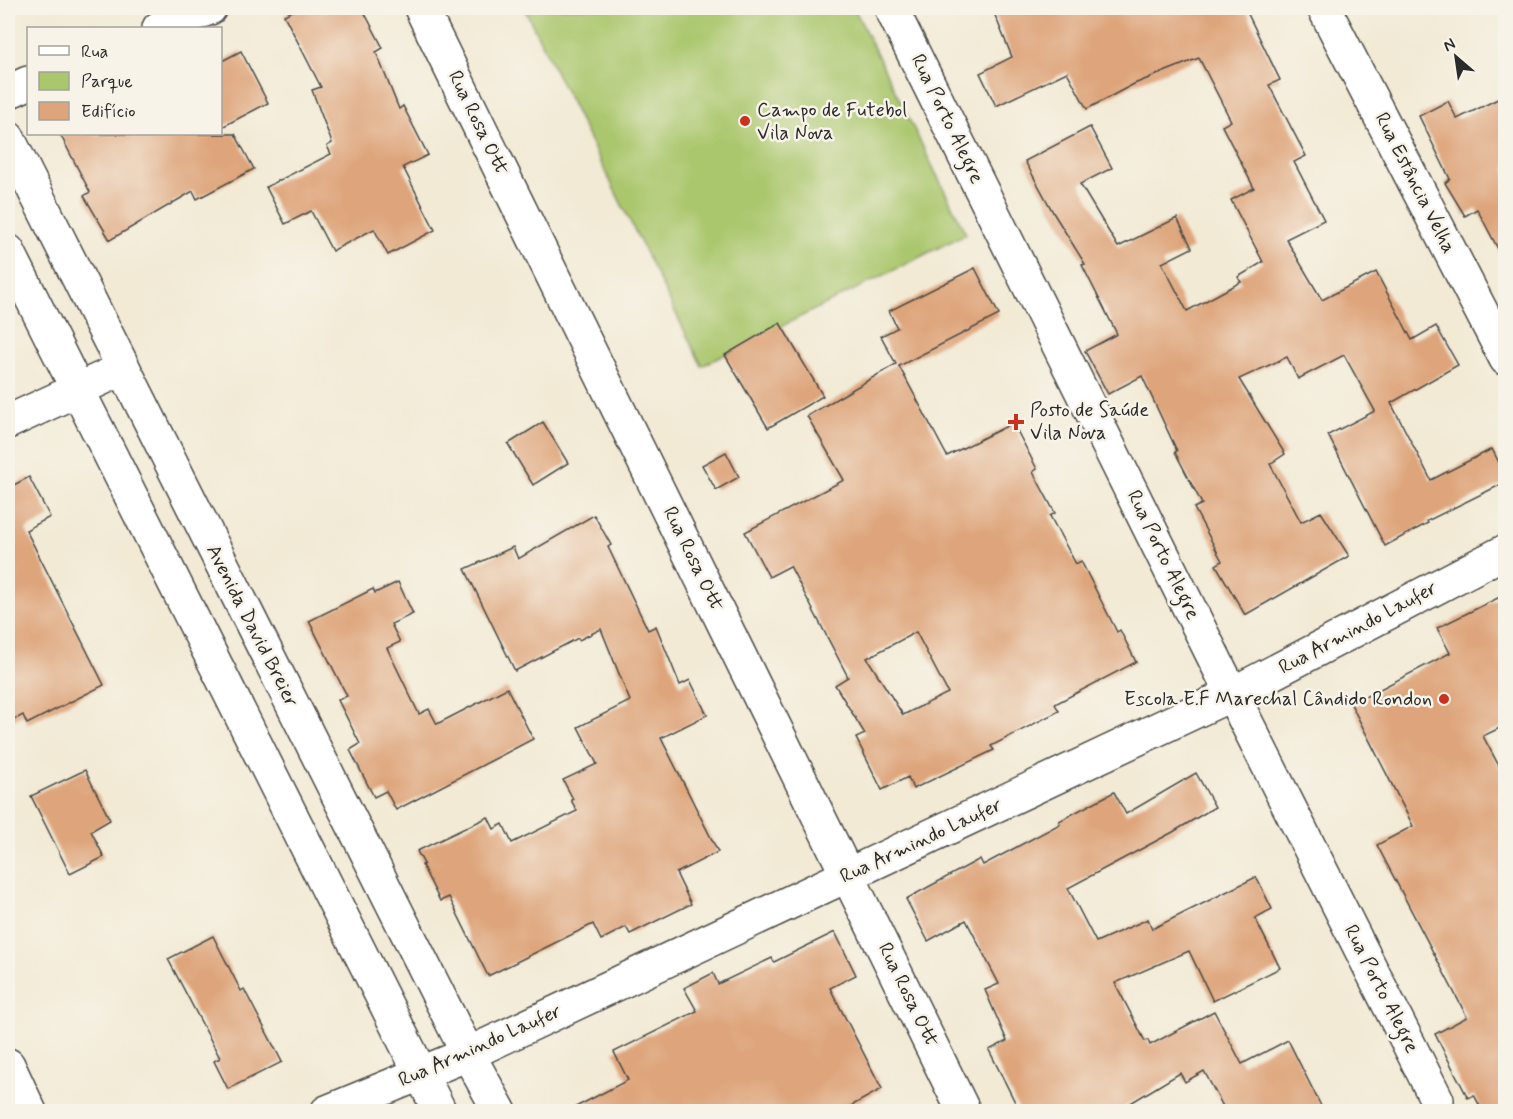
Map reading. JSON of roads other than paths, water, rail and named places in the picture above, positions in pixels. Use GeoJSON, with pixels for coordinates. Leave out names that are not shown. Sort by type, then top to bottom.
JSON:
{"type":"FeatureCollection","features":[{"type":"Feature","properties":{"kind":"street"},"geometry":{"type":"LineString","coordinates":[[162,27],[210,8]]}},
{"type":"Feature","properties":{"kind":"street","name":"Rua Rosa Ott"},"geometry":{"type":"LineString","coordinates":[[421,8],[964,1112]]}},
{"type":"Feature","properties":{"kind":"street","name":"Rua Porto Alegre"},"geometry":{"type":"LineString","coordinates":[[891,8],[1437,1100]]}},
{"type":"Feature","properties":{"kind":"street","name":"Rua Estância Velha"},"geometry":{"type":"LineString","coordinates":[[1323,8],[1506,359]]}},
{"type":"Feature","properties":{"kind":"street"},"geometry":{"type":"LineString","coordinates":[[8,92],[27,83]]}},
{"type":"Feature","properties":{"kind":"street","name":"Avenida David Breier"},"geometry":{"type":"LineString","coordinates":[[8,138],[468,1054],[500,1112]]}},
{"type":"Feature","properties":{"kind":"street"},"geometry":{"type":"LineString","coordinates":[[8,251],[440,1112]]}},
{"type":"Feature","properties":{"kind":"street"},"geometry":{"type":"LineString","coordinates":[[8,423],[123,369]]}},
{"type":"Feature","properties":{"kind":"street","name":"Rua Armindo Laufer"},"geometry":{"type":"LineString","coordinates":[[327,1112],[468,1054],[1232,694],[1506,551]]}},
{"type":"Feature","properties":{"kind":"street"},"geometry":{"type":"LineString","coordinates":[[8,1065],[30,1112]]}},
{"type":"Feature","properties":{"kind":"place","name":"Campo de Futebol Vila Nova"},"geometry":{"type":"Point","coordinates":[745,121]}},
{"type":"Feature","properties":{"kind":"place","name":"Posto de Saúde Vila Nova"},"geometry":{"type":"Point","coordinates":[1016,422]}},
{"type":"Feature","properties":{"kind":"place","name":"Escola E.F Marechal Cândido Rondon"},"geometry":{"type":"Point","coordinates":[1444,699]}}]}
